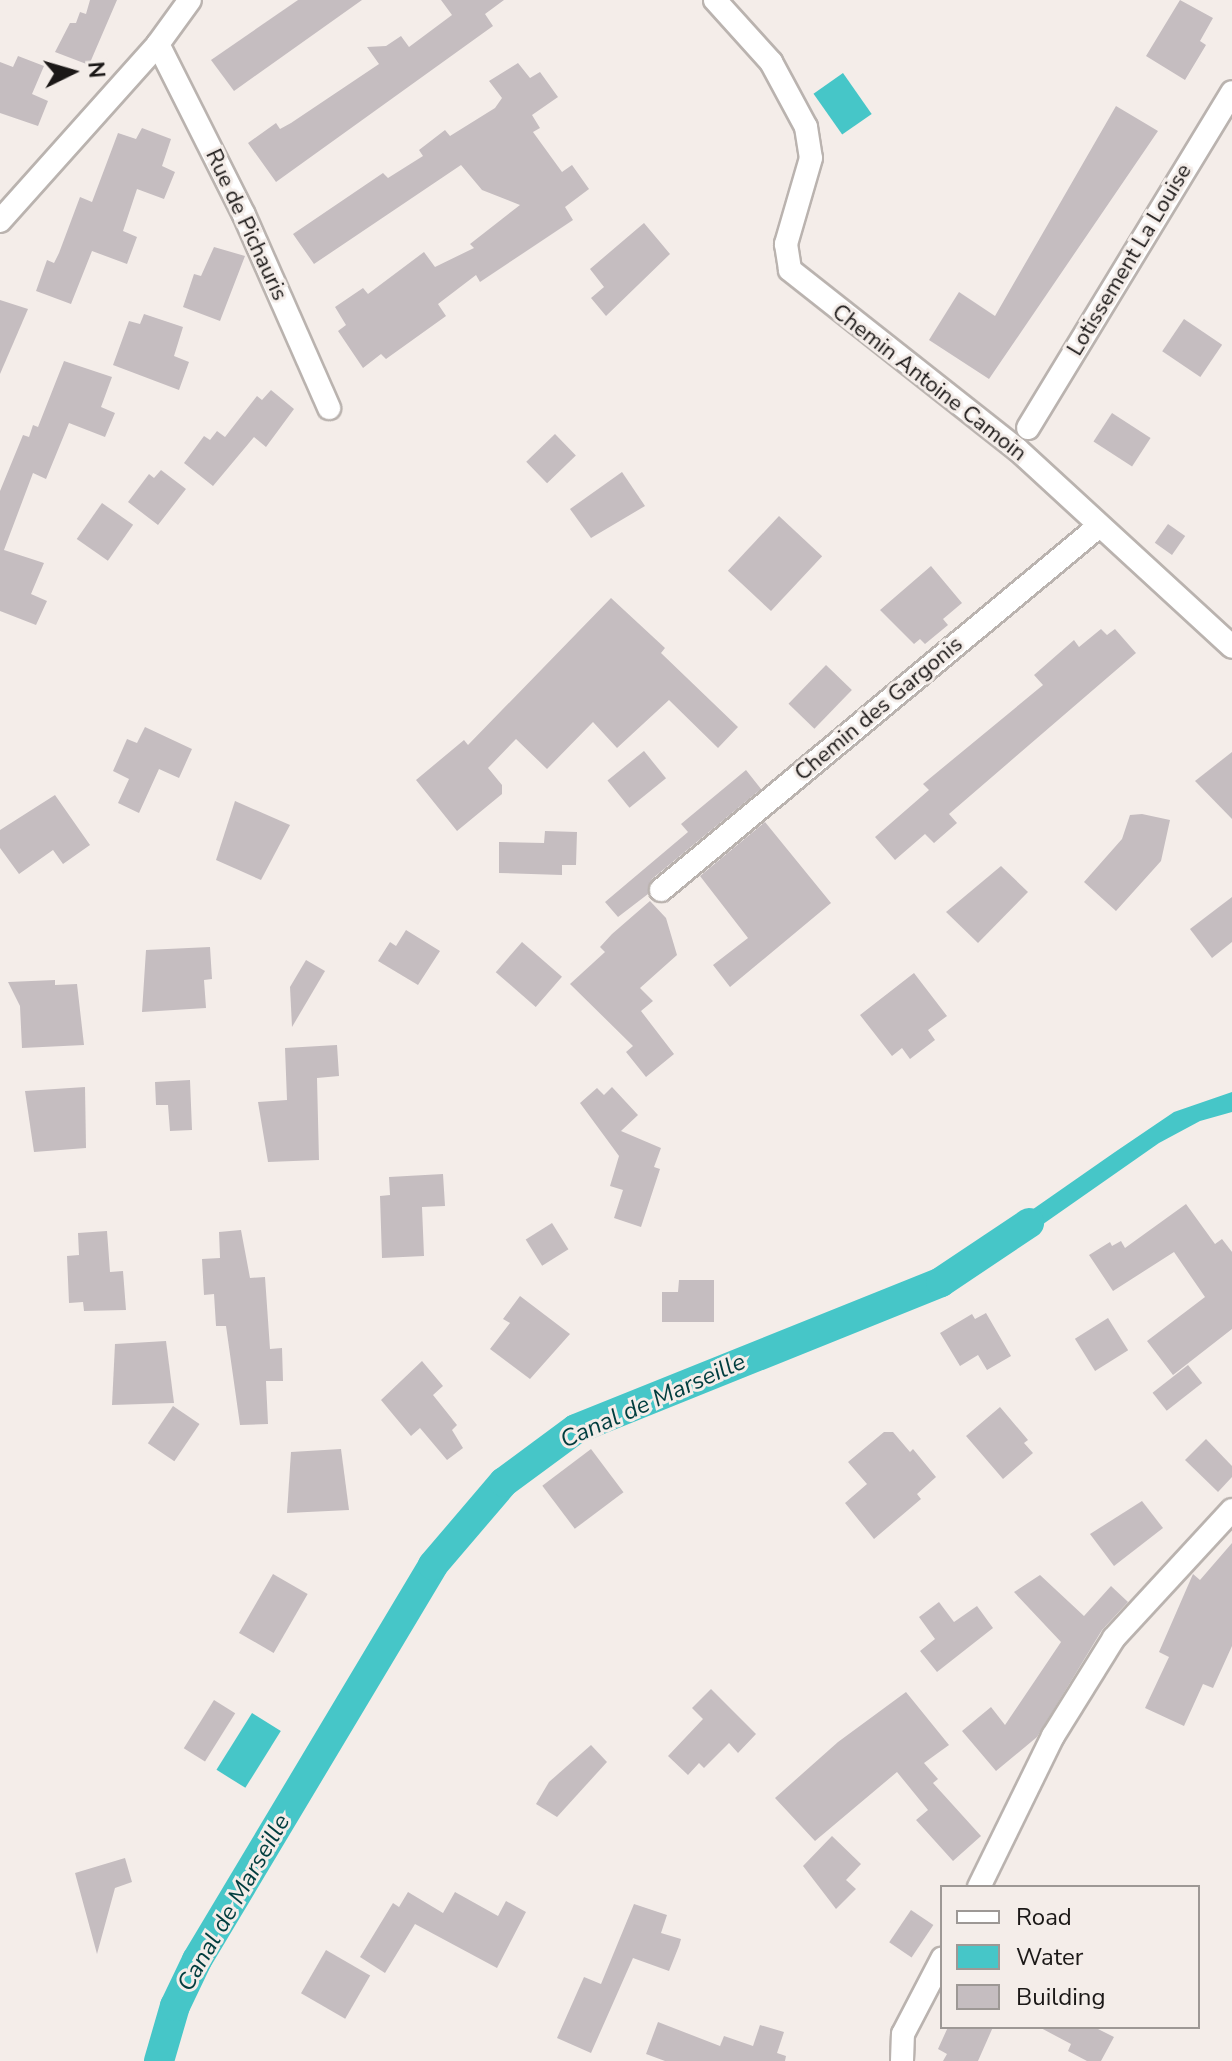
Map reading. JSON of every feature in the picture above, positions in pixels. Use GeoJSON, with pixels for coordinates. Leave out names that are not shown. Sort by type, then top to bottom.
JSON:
{"type":"FeatureCollection","features":[{"type":"Feature","properties":{"kind":"street"},"geometry":{"type":"LineString","coordinates":[[0,221],[158,44],[190,0]]}},
{"type":"Feature","properties":{"kind":"street","name":"Chemin Antoine Camoin"},"geometry":{"type":"LineString","coordinates":[[715,0],[771,62],[793,97],[811,158],[786,244],[790,270],[1017,449],[1098,527],[1232,647]]}},
{"type":"Feature","properties":{"kind":"street","name":"Rue de Pichauris"},"geometry":{"type":"LineString","coordinates":[[158,44],[244,215],[329,408]]}},
{"type":"Feature","properties":{"kind":"street","name":"Lotissement La Louise"},"geometry":{"type":"LineString","coordinates":[[1028,428],[1232,92]]}},
{"type":"Feature","properties":{"kind":"street","name":"Chemin des Gargonis"},"geometry":{"type":"LineString","coordinates":[[661,890],[1098,527]]}},
{"type":"Feature","properties":{"kind":"street"},"geometry":{"type":"LineString","coordinates":[[980,1885],[1053,1736],[1114,1638],[1232,1510]]}},
{"type":"Feature","properties":{"kind":"street"},"geometry":{"type":"LineString","coordinates":[[902,2061],[903,2034],[940,1963]]}},
{"type":"Feature","properties":{"kind":"water"},"geometry":{"type":"Polygon","coordinates":[[[843,73],[872,114],[842,135],[814,94],[843,73]]]}},
{"type":"Feature","properties":{"kind":"water"},"geometry":{"type":"Polygon","coordinates":[[[1232,1092],[1232,1112],[1200,1121],[1159,1143],[999,1255],[990,1239],[1174,1112],[1232,1092]]]}},
{"type":"Feature","properties":{"kind":"water"},"geometry":{"type":"Polygon","coordinates":[[[252,1713],[281,1731],[245,1788],[216,1770],[252,1713]]]}},
{"type":"Feature","properties":{"kind":"building"},"geometry":{"type":"Polygon","coordinates":[[[90,0],[117,0],[89,65],[55,52],[70,23],[76,23],[80,12],[86,14],[90,0]]]}},
{"type":"Feature","properties":{"kind":"building"},"geometry":{"type":"Polygon","coordinates":[[[298,0],[362,0],[234,91],[211,60],[298,0]]]}},
{"type":"Feature","properties":{"kind":"building"},"geometry":{"type":"Polygon","coordinates":[[[441,0],[504,0],[485,14],[493,26],[276,182],[248,143],[276,123],[280,129],[291,123],[379,64],[367,47],[386,46],[401,36],[409,47],[452,15],[441,0]]]}},
{"type":"Feature","properties":{"kind":"building"},"geometry":{"type":"Polygon","coordinates":[[[1180,0],[1213,18],[1200,41],[1206,45],[1185,80],[1146,56],[1180,0]]]}},
{"type":"Feature","properties":{"kind":"building"},"geometry":{"type":"Polygon","coordinates":[[[18,56],[44,66],[32,94],[48,101],[38,126],[0,113],[0,62],[13,67],[18,56]]]}},
{"type":"Feature","properties":{"kind":"building"},"geometry":{"type":"Polygon","coordinates":[[[518,63],[530,78],[540,72],[558,97],[532,115],[540,128],[533,132],[562,172],[572,165],[589,189],[565,207],[573,220],[480,282],[476,275],[438,304],[446,316],[386,359],[381,354],[363,368],[338,331],[346,325],[335,307],[363,288],[368,294],[424,252],[435,267],[474,248],[470,244],[520,205],[482,190],[461,165],[314,264],[293,234],[383,173],[388,178],[423,156],[419,150],[445,130],[450,136],[495,108],[502,98],[489,81],[518,63]]]}},
{"type":"Feature","properties":{"kind":"building"},"geometry":{"type":"Polygon","coordinates":[[[1116,106],[1158,131],[989,379],[929,340],[959,292],[995,316],[1116,106]]]}},
{"type":"Feature","properties":{"kind":"building"},"geometry":{"type":"Polygon","coordinates":[[[142,128],[171,139],[162,166],[175,172],[164,199],[137,189],[123,231],[137,237],[127,264],[92,251],[71,304],[36,291],[47,260],[54,263],[59,253],[80,197],[92,202],[118,133],[136,139],[142,128]]]}},
{"type":"Feature","properties":{"kind":"building"},"geometry":{"type":"Polygon","coordinates":[[[644,223],[670,254],[606,316],[591,298],[604,287],[590,269],[644,223]]]}},
{"type":"Feature","properties":{"kind":"building"},"geometry":{"type":"Polygon","coordinates":[[[214,247],[245,256],[220,321],[183,307],[194,274],[201,276],[214,247]]]}},
{"type":"Feature","properties":{"kind":"building"},"geometry":{"type":"Polygon","coordinates":[[[0,300],[28,309],[0,374],[0,300]]]}},
{"type":"Feature","properties":{"kind":"building"},"geometry":{"type":"Polygon","coordinates":[[[144,314],[183,327],[174,356],[189,362],[179,390],[113,365],[129,321],[140,324],[144,314]]]}},
{"type":"Feature","properties":{"kind":"building"},"geometry":{"type":"Polygon","coordinates":[[[1184,319],[1222,345],[1200,377],[1162,351],[1184,319]]]}},
{"type":"Feature","properties":{"kind":"building"},"geometry":{"type":"Polygon","coordinates":[[[64,361],[112,377],[101,407],[115,413],[105,437],[69,423],[46,479],[33,473],[4,550],[44,563],[31,594],[47,601],[36,625],[0,611],[0,491],[23,435],[29,437],[33,425],[38,427],[64,361]]]}},
{"type":"Feature","properties":{"kind":"building"},"geometry":{"type":"Polygon","coordinates":[[[271,390],[294,409],[266,447],[254,437],[213,486],[184,463],[204,436],[210,440],[217,431],[225,437],[257,396],[262,400],[271,390]]]}},
{"type":"Feature","properties":{"kind":"building"},"geometry":{"type":"Polygon","coordinates":[[[1112,413],[1151,438],[1132,467],[1093,442],[1112,413]]]}},
{"type":"Feature","properties":{"kind":"building"},"geometry":{"type":"Polygon","coordinates":[[[555,434],[576,456],[547,483],[526,462],[555,434]]]}},
{"type":"Feature","properties":{"kind":"building"},"geometry":{"type":"Polygon","coordinates":[[[161,470],[186,489],[158,525],[128,502],[149,474],[154,478],[161,470]]]}},
{"type":"Feature","properties":{"kind":"building"},"geometry":{"type":"Polygon","coordinates":[[[622,472],[645,506],[591,538],[570,509],[622,472]]]}},
{"type":"Feature","properties":{"kind":"building"},"geometry":{"type":"Polygon","coordinates":[[[102,503],[133,525],[108,561],[77,539],[102,503]]]}},
{"type":"Feature","properties":{"kind":"building"},"geometry":{"type":"Polygon","coordinates":[[[779,516],[822,556],[771,611],[728,571],[779,516]]]}},
{"type":"Feature","properties":{"kind":"building"},"geometry":{"type":"Polygon","coordinates":[[[1168,524],[1185,536],[1172,555],[1155,543],[1168,524]]]}},
{"type":"Feature","properties":{"kind":"building"},"geometry":{"type":"Polygon","coordinates":[[[931,566],[962,603],[943,619],[948,625],[925,644],[920,639],[914,644],[880,610],[931,566]]]}},
{"type":"Feature","properties":{"kind":"building"},"geometry":{"type":"Polygon","coordinates":[[[611,598],[665,648],[661,653],[738,727],[718,748],[669,700],[617,748],[593,722],[547,769],[516,739],[488,768],[502,785],[502,794],[457,831],[416,780],[464,740],[468,745],[611,598]]]}},
{"type":"Feature","properties":{"kind":"building"},"geometry":{"type":"Polygon","coordinates":[[[1101,629],[1107,635],[1115,629],[1136,653],[949,814],[957,823],[934,843],[925,834],[895,860],[875,837],[929,790],[923,784],[1043,685],[1034,675],[1074,640],[1079,647],[1101,629]]]}},
{"type":"Feature","properties":{"kind":"building"},"geometry":{"type":"Polygon","coordinates":[[[826,665],[852,690],[814,729],[788,704],[826,665]]]}},
{"type":"Feature","properties":{"kind":"building"},"geometry":{"type":"Polygon","coordinates":[[[145,727],[192,749],[179,778],[159,769],[139,813],[118,803],[129,779],[113,771],[127,739],[137,743],[145,727]]]}},
{"type":"Feature","properties":{"kind":"building"},"geometry":{"type":"Polygon","coordinates":[[[644,751],[666,778],[630,808],[607,781],[644,751]]]}},
{"type":"Feature","properties":{"kind":"building"},"geometry":{"type":"Polygon","coordinates":[[[1232,752],[1232,819],[1195,781],[1232,752]]]}},
{"type":"Feature","properties":{"kind":"building"},"geometry":{"type":"Polygon","coordinates":[[[746,770],[761,789],[652,879],[648,894],[618,917],[605,902],[688,832],[681,824],[746,770]]]}},
{"type":"Feature","properties":{"kind":"building"},"geometry":{"type":"Polygon","coordinates":[[[55,795],[90,845],[63,864],[53,850],[19,874],[0,848],[0,830],[55,795]]]}},
{"type":"Feature","properties":{"kind":"building"},"geometry":{"type":"Polygon","coordinates":[[[235,801],[290,825],[261,880],[216,860],[235,801]]]}},
{"type":"Feature","properties":{"kind":"building"},"geometry":{"type":"Polygon","coordinates":[[[1142,814],[1170,820],[1161,861],[1116,911],[1084,882],[1122,839],[1130,815],[1142,814]]]}},
{"type":"Feature","properties":{"kind":"building"},"geometry":{"type":"Polygon","coordinates":[[[765,822],[831,903],[730,987],[713,965],[748,938],[700,876],[765,822]]]}},
{"type":"Feature","properties":{"kind":"building"},"geometry":{"type":"Polygon","coordinates":[[[545,831],[577,832],[576,865],[562,865],[562,875],[499,873],[499,842],[544,843],[545,831]]]}},
{"type":"Feature","properties":{"kind":"building"},"geometry":{"type":"Polygon","coordinates":[[[1001,866],[1028,892],[978,943],[946,912],[1001,866]]]}},
{"type":"Feature","properties":{"kind":"building"},"geometry":{"type":"Polygon","coordinates":[[[1232,897],[1232,942],[1212,958],[1190,929],[1232,897]]]}},
{"type":"Feature","properties":{"kind":"building"},"geometry":{"type":"Polygon","coordinates":[[[650,901],[666,918],[677,955],[640,988],[653,1001],[641,1011],[674,1054],[646,1077],[626,1052],[633,1046],[570,984],[605,952],[600,947],[612,934],[650,901]]]}},
{"type":"Feature","properties":{"kind":"building"},"geometry":{"type":"Polygon","coordinates":[[[406,930],[440,951],[418,985],[378,961],[390,942],[396,946],[406,930]]]}},
{"type":"Feature","properties":{"kind":"building"},"geometry":{"type":"Polygon","coordinates":[[[522,942],[562,977],[536,1007],[496,972],[522,942]]]}},
{"type":"Feature","properties":{"kind":"building"},"geometry":{"type":"Polygon","coordinates":[[[210,947],[212,979],[204,980],[206,1008],[142,1012],[146,950],[210,947]]]}},
{"type":"Feature","properties":{"kind":"building"},"geometry":{"type":"Polygon","coordinates":[[[306,960],[325,971],[292,1027],[290,987],[306,960]]]}},
{"type":"Feature","properties":{"kind":"building"},"geometry":{"type":"Polygon","coordinates":[[[914,973],[947,1016],[928,1030],[935,1040],[910,1059],[902,1048],[892,1056],[860,1015],[914,973]]]}},
{"type":"Feature","properties":{"kind":"building"},"geometry":{"type":"Polygon","coordinates":[[[55,980],[55,985],[77,984],[84,1045],[22,1048],[20,1006],[8,982],[55,980]]]}},
{"type":"Feature","properties":{"kind":"building"},"geometry":{"type":"Polygon","coordinates":[[[337,1045],[339,1076],[317,1078],[319,1160],[268,1162],[258,1102],[287,1100],[285,1048],[337,1045]]]}},
{"type":"Feature","properties":{"kind":"building"},"geometry":{"type":"Polygon","coordinates":[[[190,1080],[192,1130],[170,1131],[168,1105],[156,1105],[155,1082],[190,1080]]]}},
{"type":"Feature","properties":{"kind":"building"},"geometry":{"type":"Polygon","coordinates":[[[85,1087],[86,1148],[34,1152],[25,1091],[85,1087]]]}},
{"type":"Feature","properties":{"kind":"building"},"geometry":{"type":"Polygon","coordinates":[[[612,1087],[638,1115],[621,1131],[661,1148],[654,1167],[660,1169],[641,1227],[614,1218],[623,1190],[610,1186],[619,1156],[580,1103],[597,1088],[604,1095],[612,1087]]]}},
{"type":"Feature","properties":{"kind":"building"},"geometry":{"type":"Polygon","coordinates":[[[443,1174],[445,1206],[422,1207],[424,1256],[382,1258],[380,1196],[390,1195],[389,1177],[443,1174]]]}},
{"type":"Feature","properties":{"kind":"building"},"geometry":{"type":"Polygon","coordinates":[[[1186,1204],[1215,1244],[1222,1239],[1232,1252],[1232,1329],[1173,1375],[1147,1341],[1205,1297],[1174,1252],[1113,1291],[1089,1255],[1110,1242],[1112,1246],[1121,1241],[1125,1248],[1186,1204]]]}},
{"type":"Feature","properties":{"kind":"building"},"geometry":{"type":"Polygon","coordinates":[[[552,1223],[568,1249],[542,1266],[526,1239],[552,1223]]]}},
{"type":"Feature","properties":{"kind":"building"},"geometry":{"type":"Polygon","coordinates":[[[241,1230],[250,1278],[265,1277],[270,1349],[282,1348],[283,1381],[266,1381],[268,1424],[240,1425],[226,1326],[216,1326],[214,1294],[204,1295],[202,1259],[220,1258],[219,1232],[241,1230]]]}},
{"type":"Feature","properties":{"kind":"building"},"geometry":{"type":"Polygon","coordinates":[[[107,1231],[110,1272],[123,1271],[126,1310],[84,1311],[83,1302],[69,1303],[67,1256],[79,1255],[78,1233],[107,1231]]]}},
{"type":"Feature","properties":{"kind":"building"},"geometry":{"type":"Polygon","coordinates":[[[679,1280],[714,1280],[714,1322],[662,1322],[662,1292],[678,1292],[679,1280]]]}},
{"type":"Feature","properties":{"kind":"building"},"geometry":{"type":"Polygon","coordinates":[[[520,1296],[570,1334],[530,1379],[490,1349],[510,1323],[503,1319],[520,1296]]]}},
{"type":"Feature","properties":{"kind":"building"},"geometry":{"type":"Polygon","coordinates":[[[986,1313],[1011,1356],[987,1370],[978,1355],[960,1366],[940,1333],[972,1314],[975,1319],[986,1313]]]}},
{"type":"Feature","properties":{"kind":"building"},"geometry":{"type":"Polygon","coordinates":[[[1108,1318],[1128,1350],[1095,1371],[1075,1339],[1108,1318]]]}},
{"type":"Feature","properties":{"kind":"building"},"geometry":{"type":"Polygon","coordinates":[[[166,1341],[174,1403],[112,1405],[115,1344],[166,1341]]]}},
{"type":"Feature","properties":{"kind":"building"},"geometry":{"type":"Polygon","coordinates":[[[422,1361],[443,1386],[433,1395],[457,1425],[452,1430],[463,1448],[447,1460],[420,1428],[411,1436],[381,1400],[422,1361]]]}},
{"type":"Feature","properties":{"kind":"building"},"geometry":{"type":"Polygon","coordinates":[[[1188,1365],[1202,1383],[1167,1411],[1153,1393],[1188,1365]]]}},
{"type":"Feature","properties":{"kind":"building"},"geometry":{"type":"Polygon","coordinates":[[[173,1406],[200,1424],[174,1461],[148,1443],[173,1406]]]}},
{"type":"Feature","properties":{"kind":"building"},"geometry":{"type":"Polygon","coordinates":[[[1000,1407],[1028,1440],[1024,1443],[1033,1453],[1003,1479],[966,1436],[1000,1407]]]}},
{"type":"Feature","properties":{"kind":"building"},"geometry":{"type":"Polygon","coordinates":[[[884,1432],[893,1432],[910,1452],[913,1449],[936,1477],[917,1494],[921,1499],[874,1539],[845,1503],[867,1484],[848,1462],[884,1432]]]}},
{"type":"Feature","properties":{"kind":"building"},"geometry":{"type":"Polygon","coordinates":[[[1206,1439],[1232,1466],[1232,1477],[1218,1492],[1185,1460],[1206,1439]]]}},
{"type":"Feature","properties":{"kind":"building"},"geometry":{"type":"Polygon","coordinates":[[[341,1449],[349,1510],[287,1513],[291,1452],[341,1449]]]}},
{"type":"Feature","properties":{"kind":"building"},"geometry":{"type":"Polygon","coordinates":[[[591,1449],[623,1492],[575,1529],[542,1486],[591,1449]]]}},
{"type":"Feature","properties":{"kind":"building"},"geometry":{"type":"Polygon","coordinates":[[[1142,1501],[1163,1528],[1114,1566],[1090,1534],[1142,1501]]]}},
{"type":"Feature","properties":{"kind":"building"},"geometry":{"type":"Polygon","coordinates":[[[1232,1543],[1232,1646],[1213,1688],[1203,1684],[1184,1726],[1145,1708],[1169,1657],[1159,1652],[1193,1574],[1200,1580],[1232,1543]]]}},
{"type":"Feature","properties":{"kind":"building"},"geometry":{"type":"Polygon","coordinates":[[[273,1574],[308,1594],[274,1653],[239,1633],[273,1574]]]}},
{"type":"Feature","properties":{"kind":"building"},"geometry":{"type":"Polygon","coordinates":[[[1040,1575],[1084,1616],[1111,1586],[1128,1602],[1102,1630],[1037,1737],[996,1771],[962,1731],[991,1707],[1005,1725],[1061,1642],[1014,1592],[1040,1575]]]}},
{"type":"Feature","properties":{"kind":"building"},"geometry":{"type":"Polygon","coordinates":[[[939,1602],[954,1622],[977,1606],[993,1628],[937,1672],[920,1651],[935,1639],[919,1617],[939,1602]]]}},
{"type":"Feature","properties":{"kind":"building"},"geometry":{"type":"Polygon","coordinates":[[[711,1689],[756,1734],[738,1753],[729,1743],[704,1768],[699,1763],[688,1775],[668,1756],[703,1719],[692,1708],[711,1689]]]}},
{"type":"Feature","properties":{"kind":"building"},"geometry":{"type":"Polygon","coordinates":[[[906,1692],[949,1745],[924,1763],[938,1779],[933,1783],[981,1836],[953,1861],[916,1820],[928,1810],[897,1772],[815,1841],[775,1798],[838,1742],[906,1692]]]}},
{"type":"Feature","properties":{"kind":"building"},"geometry":{"type":"Polygon","coordinates":[[[214,1700],[235,1713],[205,1762],[184,1748],[214,1700]]]}},
{"type":"Feature","properties":{"kind":"building"},"geometry":{"type":"Polygon","coordinates":[[[591,1745],[607,1762],[557,1817],[536,1804],[549,1782],[591,1745]]]}},
{"type":"Feature","properties":{"kind":"building"},"geometry":{"type":"Polygon","coordinates":[[[832,1836],[861,1864],[846,1880],[856,1889],[836,1909],[803,1866],[832,1836]]]}},
{"type":"Feature","properties":{"kind":"building"},"geometry":{"type":"Polygon","coordinates":[[[125,1858],[132,1882],[115,1888],[97,1954],[75,1873],[125,1858]]]}},
{"type":"Feature","properties":{"kind":"building"},"geometry":{"type":"Polygon","coordinates":[[[408,1892],[443,1913],[455,1892],[498,1916],[506,1901],[526,1912],[497,1968],[415,1924],[385,1973],[360,1957],[393,1903],[399,1907],[408,1892]]]}},
{"type":"Feature","properties":{"kind":"building"},"geometry":{"type":"Polygon","coordinates":[[[634,1904],[667,1915],[661,1933],[681,1939],[679,1946],[669,1971],[633,1958],[591,2053],[557,2038],[584,1977],[601,1984],[634,1904]]]}},
{"type":"Feature","properties":{"kind":"building"},"geometry":{"type":"Polygon","coordinates":[[[911,1910],[933,1925],[912,1957],[889,1942],[911,1910]]]}},
{"type":"Feature","properties":{"kind":"building"},"geometry":{"type":"Polygon","coordinates":[[[326,1950],[370,1976],[345,2019],[301,1993],[326,1950]]]}},
{"type":"Feature","properties":{"kind":"building"},"geometry":{"type":"Polygon","coordinates":[[[658,2022],[720,2046],[724,2036],[753,2046],[760,2025],[784,2032],[777,2053],[786,2056],[785,2061],[665,2061],[646,2054],[658,2022]]]}},
{"type":"Feature","properties":{"kind":"building"},"geometry":{"type":"Polygon","coordinates":[[[947,2029],[992,2029],[978,2061],[943,2061],[947,2054],[938,2049],[947,2029]]]}},
{"type":"Feature","properties":{"kind":"building"},"geometry":{"type":"Polygon","coordinates":[[[1043,2029],[1098,2029],[1114,2037],[1101,2061],[1087,2061],[1068,2051],[1071,2044],[1043,2029]]]}},
{"type":"Feature","properties":{"kind":"waterway","name":"Canal de Marseille"},"geometry":{"type":"LineString","coordinates":[[159,2061],[175,2006],[197,1960],[433,1565],[504,1482],[576,1429],[941,1282],[1029,1223]]}}]}
